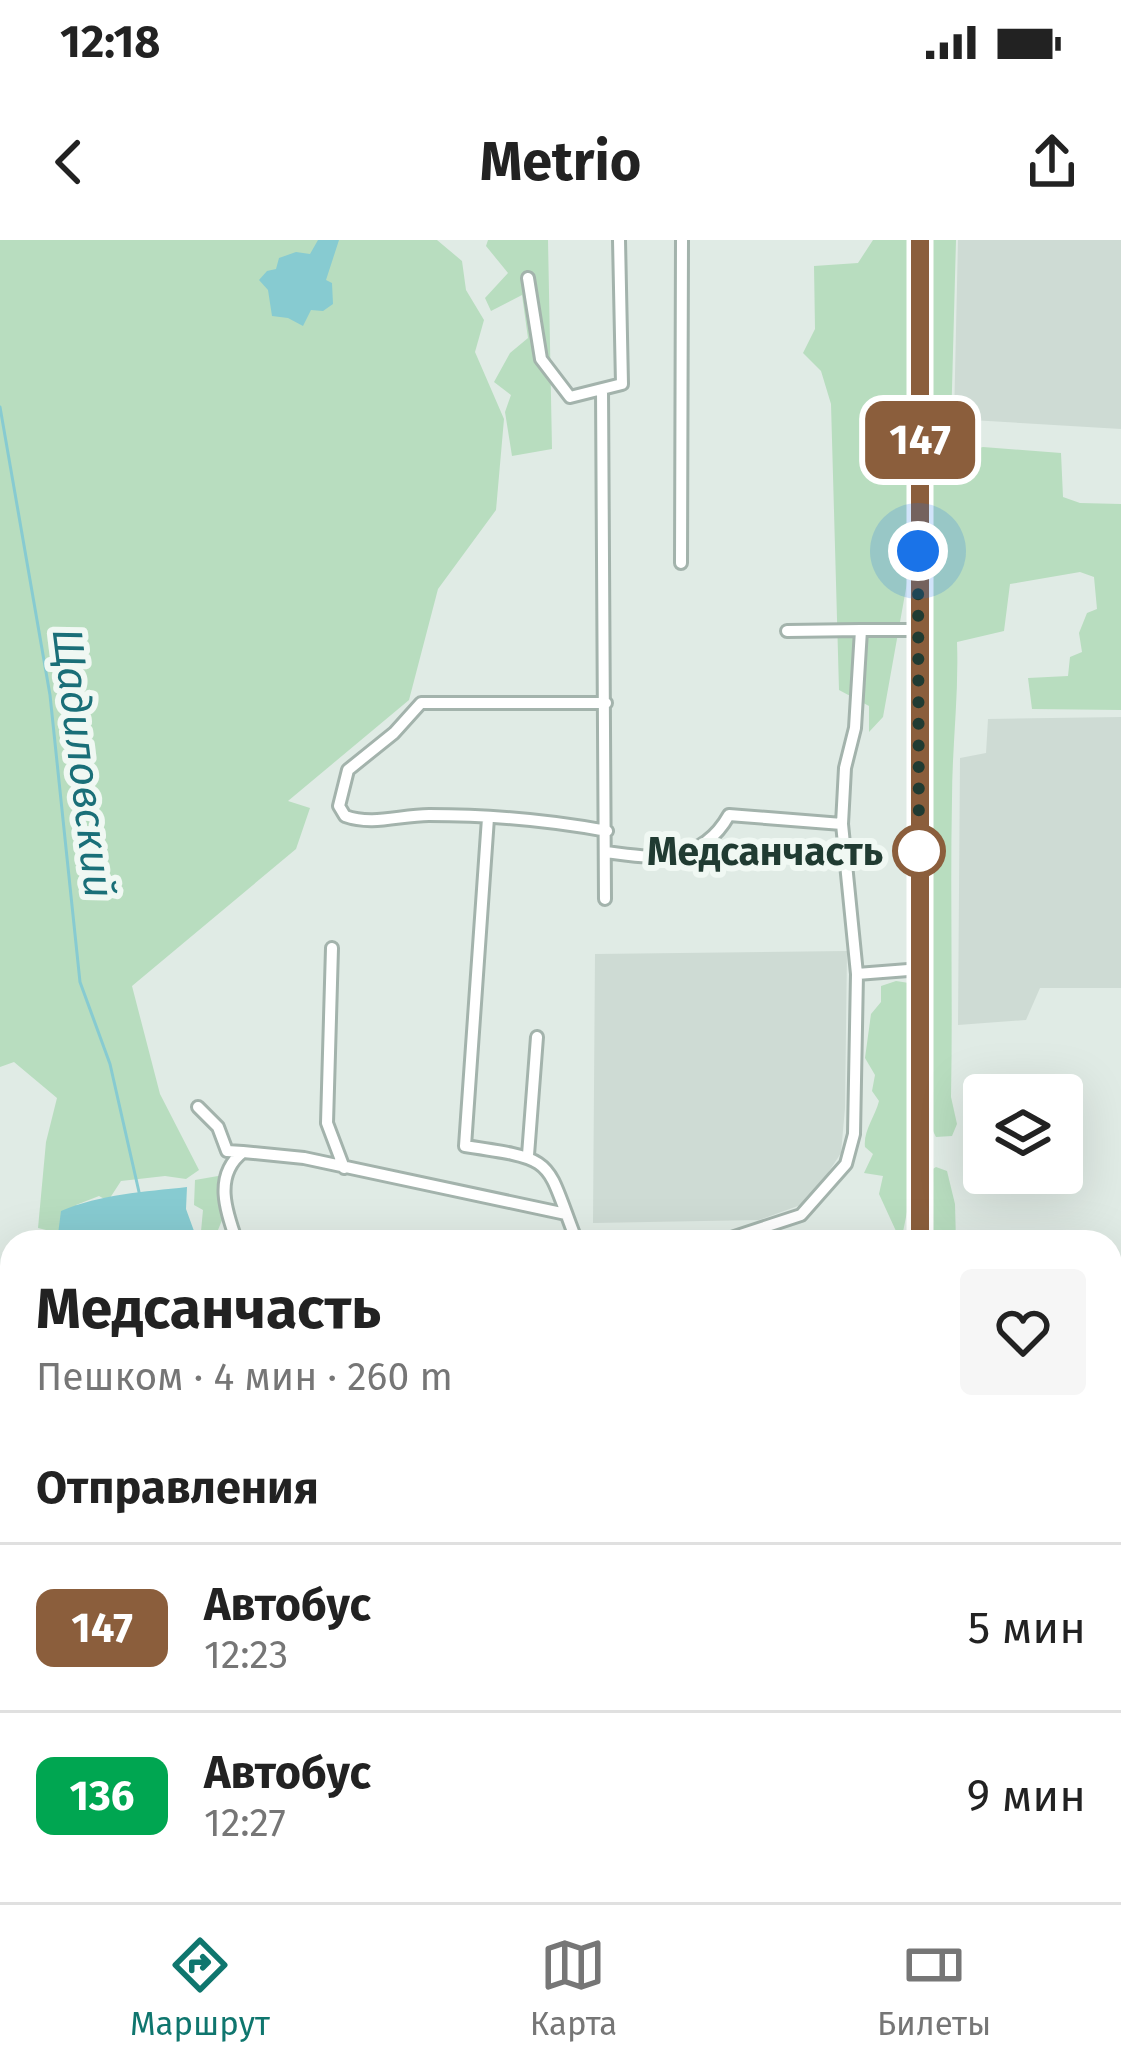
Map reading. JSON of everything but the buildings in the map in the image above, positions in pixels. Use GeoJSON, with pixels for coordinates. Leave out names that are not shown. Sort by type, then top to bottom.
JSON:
{"type":"FeatureCollection","features":[{"type":"Feature","properties":{"kind":"street"},"geometry":{"type":"LineString","coordinates":[[528,278],[541,359],[570,397],[622,384],[619,240]]}},
{"type":"Feature","properties":{"kind":"street"},"geometry":{"type":"LineString","coordinates":[[680,563],[682,240]]}},
{"type":"Feature","properties":{"kind":"street"},"geometry":{"type":"LineString","coordinates":[[920,240],[920,1230]]}},
{"type":"Feature","properties":{"kind":"street"},"geometry":{"type":"LineString","coordinates":[[602,389],[605,899]]}},
{"type":"Feature","properties":{"kind":"street"},"geometry":{"type":"LineString","coordinates":[[787,632],[917,630]]}},
{"type":"Feature","properties":{"kind":"street"},"geometry":{"type":"LineString","coordinates":[[755,1230],[811,1208],[846,1164],[854,1134],[857,974],[842,824],[845,768],[856,728],[861,631]]}},
{"type":"Feature","properties":{"kind":"street"},"geometry":{"type":"LineString","coordinates":[[607,704],[421,703],[394,733],[348,770],[339,806],[345,816],[357,820],[425,815],[545,820],[607,831]]}},
{"type":"Feature","properties":{"kind":"street"},"geometry":{"type":"LineString","coordinates":[[606,852],[647,858],[688,853],[707,843],[729,815],[842,824]]}},
{"type":"Feature","properties":{"kind":"street"},"geometry":{"type":"LineString","coordinates":[[488,818],[465,1146],[528,1155],[553,1173],[572,1230]]}},
{"type":"Feature","properties":{"kind":"street"},"geometry":{"type":"LineString","coordinates":[[332,948],[327,1123],[344,1168]]}},
{"type":"Feature","properties":{"kind":"street"},"geometry":{"type":"LineString","coordinates":[[857,974],[921,969]]}},
{"type":"Feature","properties":{"kind":"street"},"geometry":{"type":"LineString","coordinates":[[528,1155],[537,1037]]}},
{"type":"Feature","properties":{"kind":"street"},"geometry":{"type":"LineString","coordinates":[[198,1107],[218,1127],[227,1151],[304,1158],[566,1214]]}},
{"type":"Feature","properties":{"kind":"street"},"geometry":{"type":"LineString","coordinates":[[233,1230],[224,1187],[231,1164],[243,1152]]}},
{"type":"Feature","properties":{"kind":"shaded area"},"geometry":{"type":"Polygon","coordinates":[[[958,240],[1121,240],[1121,429],[954,419],[958,240]]]}},
{"type":"Feature","properties":{"kind":"shaded area"},"geometry":{"type":"Polygon","coordinates":[[[1121,717],[1121,988],[1040,988],[1026,1020],[958,1025],[960,758],[986,753],[988,719],[1121,717]]]}},
{"type":"Feature","properties":{"kind":"shaded area"},"geometry":{"type":"Polygon","coordinates":[[[847,951],[841,1153],[809,1202],[759,1220],[593,1223],[595,954],[847,951]]]}},
{"type":"Feature","properties":{"kind":"green space"},"geometry":{"type":"Polygon","coordinates":[[[0,240],[437,240],[462,261],[466,290],[484,320],[475,352],[504,419],[496,510],[438,589],[409,700],[288,801],[310,808],[296,849],[132,986],[160,1094],[199,1170],[186,1179],[165,1176],[121,1181],[108,1201],[99,1196],[76,1205],[80,1230],[38,1228],[46,1142],[57,1098],[14,1062],[0,1067],[0,240]]]}},
{"type":"Feature","properties":{"kind":"green space"},"geometry":{"type":"Polygon","coordinates":[[[488,240],[548,240],[552,449],[512,456],[505,412],[511,395],[494,382],[510,353],[528,338],[522,295],[491,311],[485,298],[508,273],[486,246],[488,240]]]}},
{"type":"Feature","properties":{"kind":"green space"},"geometry":{"type":"Polygon","coordinates":[[[873,240],[912,240],[907,445],[912,555],[883,717],[869,732],[869,706],[839,690],[831,404],[821,371],[803,353],[815,329],[814,266],[858,263],[873,240]]]}},
{"type":"Feature","properties":{"kind":"green space"},"geometry":{"type":"Polygon","coordinates":[[[928,240],[956,240],[951,426],[961,453],[983,447],[1061,453],[1063,497],[1080,503],[1121,504],[1121,710],[1032,709],[1028,678],[1068,676],[1070,657],[1082,652],[1079,633],[1087,613],[1097,609],[1094,577],[1080,572],[1010,584],[1004,631],[957,642],[951,1097],[957,1124],[952,1136],[936,1137],[926,1117],[924,1034],[928,1022],[928,240]]]}},
{"type":"Feature","properties":{"kind":"green space"},"geometry":{"type":"Polygon","coordinates":[[[909,983],[911,999],[903,1230],[896,1230],[879,1194],[883,1176],[864,1173],[873,1154],[865,1147],[866,1135],[879,1101],[872,1091],[875,1075],[865,1058],[871,1014],[881,1002],[881,986],[909,983]]]}},
{"type":"Feature","properties":{"kind":"green space"},"geometry":{"type":"Polygon","coordinates":[[[936,1167],[947,1171],[956,1230],[930,1230],[928,1172],[936,1167]]]}},
{"type":"Feature","properties":{"kind":"green space"},"geometry":{"type":"Polygon","coordinates":[[[218,1176],[225,1183],[225,1213],[218,1230],[201,1230],[203,1210],[194,1205],[195,1180],[218,1176]]]}},
{"type":"Feature","properties":{"kind":"water"},"geometry":{"type":"Polygon","coordinates":[[[318,240],[339,240],[326,280],[332,283],[333,304],[323,311],[311,310],[303,326],[272,316],[268,290],[259,280],[276,269],[279,258],[296,252],[310,254],[318,240]]]}},
{"type":"Feature","properties":{"kind":"water"},"geometry":{"type":"Polygon","coordinates":[[[187,1187],[186,1209],[194,1230],[59,1230],[61,1211],[107,1197],[187,1187]]]}},
{"type":"Feature","properties":{"kind":"waterway","name":"Щадиловский"},"geometry":{"type":"LineString","coordinates":[[0,407],[50,695],[80,982],[110,1064],[139,1192]]}},
{"type":"Feature","properties":{"kind":"bus line","name":"147"},"geometry":{"type":"LineString","coordinates":[[920,240],[920,1230]]}},
{"type":"Feature","properties":{"kind":"place","name":"Медсанчасть"},"geometry":{"type":"Point","coordinates":[919,851]}},
{"type":"Feature","properties":{"kind":"route"},"geometry":{"type":"LineString","coordinates":[[918,551],[919,857],[919,851]]}}]}
